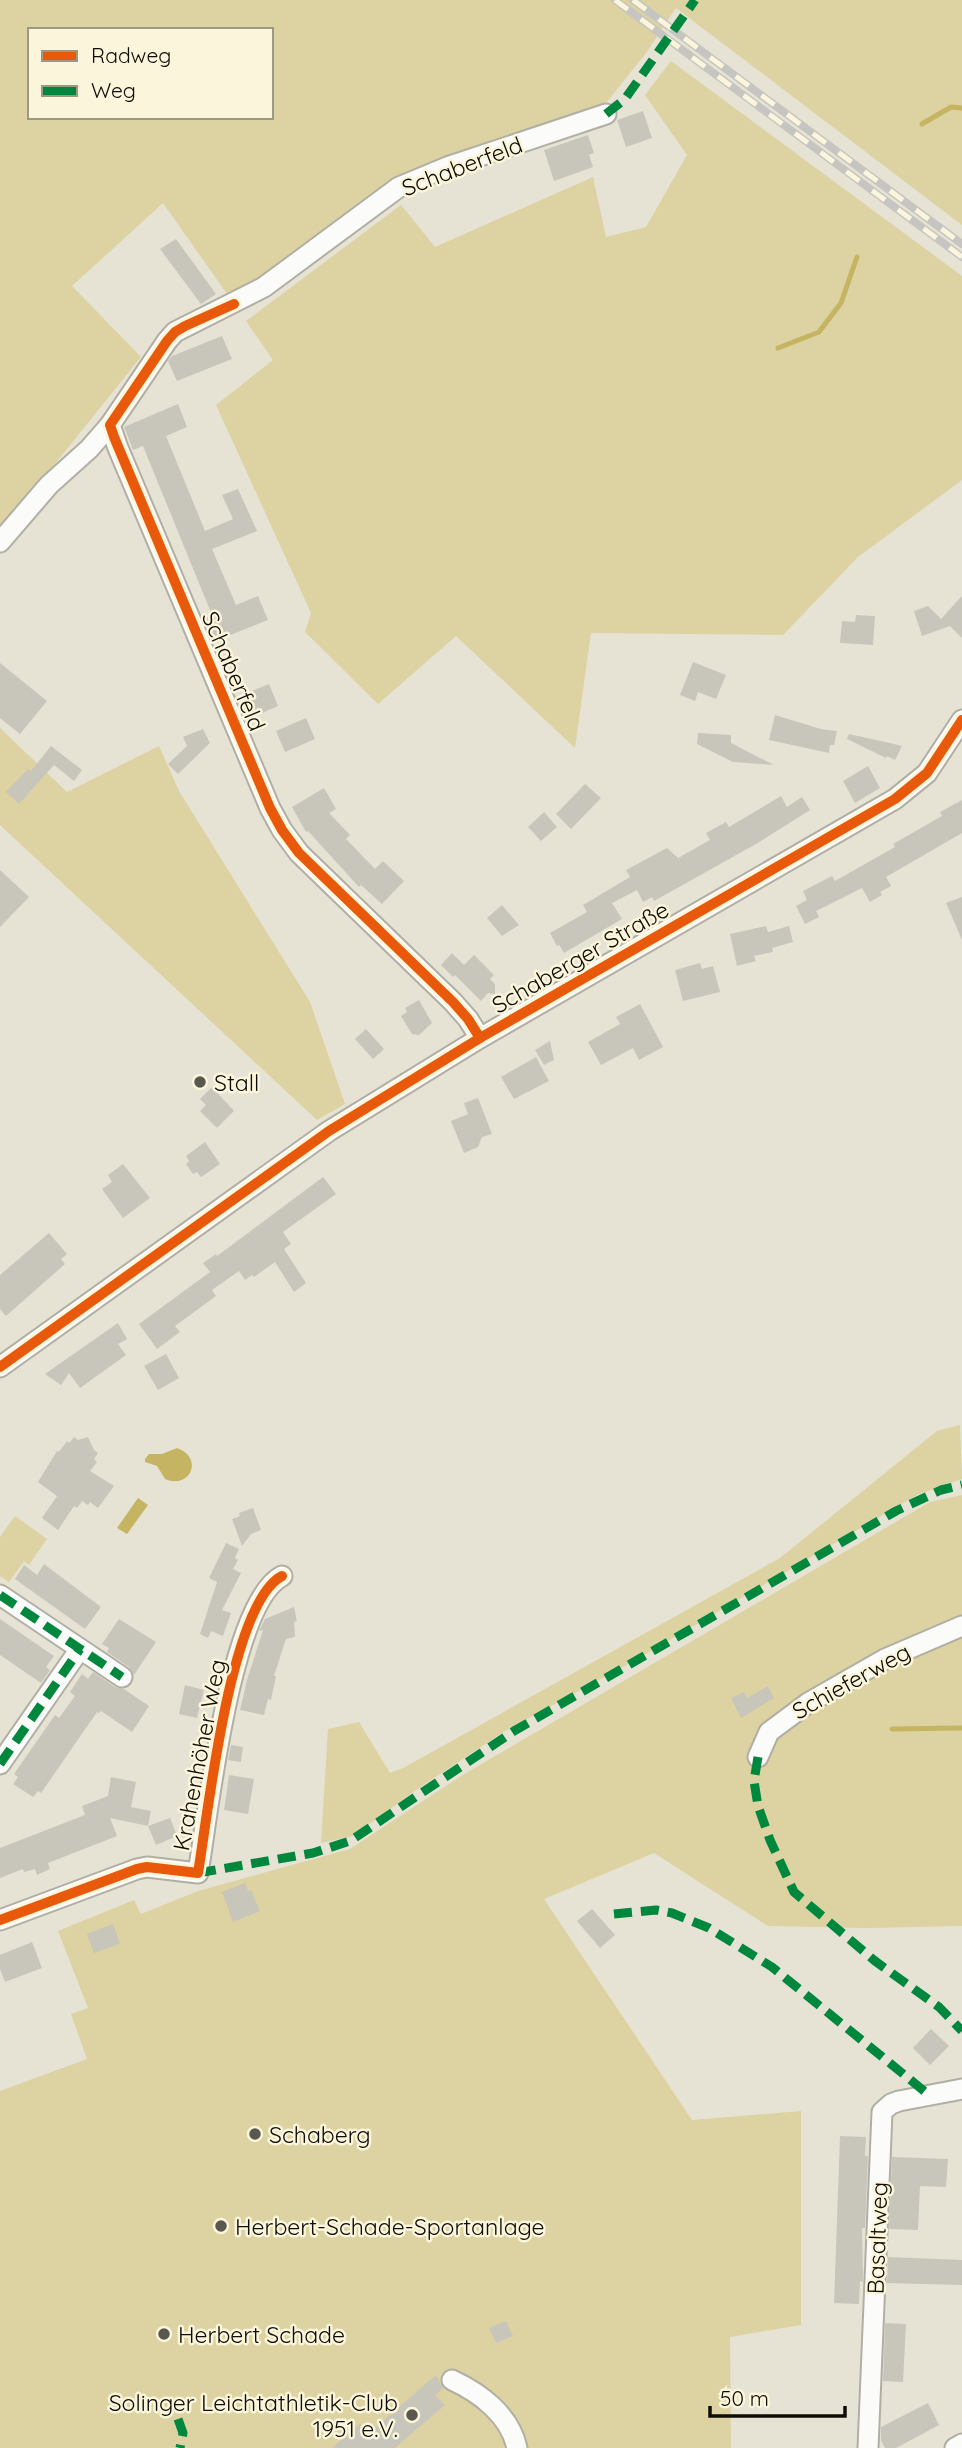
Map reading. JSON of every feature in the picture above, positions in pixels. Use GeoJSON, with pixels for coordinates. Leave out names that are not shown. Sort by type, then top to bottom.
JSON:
{"type":"FeatureCollection","features":[{"type":"Feature","properties":{"kind":"street","name":"Schaberfeld"},"geometry":{"type":"LineString","coordinates":[[0,542],[49,485],[89,449],[110,425],[167,341],[176,332],[234,304],[274,280],[399,187],[447,167],[606,114]]}},
{"type":"Feature","properties":{"kind":"street","name":"Schaberfeld"},"geometry":{"type":"LineString","coordinates":[[110,425],[216,682],[282,830],[299,853],[453,1002],[480,1038]]}},
{"type":"Feature","properties":{"kind":"street","name":"Schaberger Straße"},"geometry":{"type":"LineString","coordinates":[[0,1367],[329,1131],[480,1038],[895,799],[927,773],[962,720]]}},
{"type":"Feature","properties":{"kind":"street","name":"Krahenhöher Weg"},"geometry":{"type":"LineString","coordinates":[[0,1920],[137,1869],[148,1867],[198,1873],[221,1728],[241,1645],[262,1595],[270,1584],[282,1576]]}},
{"type":"Feature","properties":{"kind":"street"},"geometry":{"type":"LineString","coordinates":[[0,1595],[122,1677]]}},
{"type":"Feature","properties":{"kind":"street","name":"Schieferweg"},"geometry":{"type":"LineString","coordinates":[[758,1757],[769,1732],[808,1703],[885,1660],[962,1626]]}},
{"type":"Feature","properties":{"kind":"street"},"geometry":{"type":"LineString","coordinates":[[0,1764],[80,1649]]}},
{"type":"Feature","properties":{"kind":"street","name":"Basaltweg"},"geometry":{"type":"LineString","coordinates":[[868,2448],[883,2112],[899,2101],[962,2089]]}},
{"type":"Feature","properties":{"kind":"street"},"geometry":{"type":"LineString","coordinates":[[452,2380],[476,2392],[493,2406],[512,2432],[517,2448]]}},
{"type":"Feature","properties":{"kind":"street"},"geometry":{"type":"LineString","coordinates":[[954,2448],[962,2444]]}},
{"type":"Feature","properties":{"kind":"shaded area"},"geometry":{"type":"Polygon","coordinates":[[[0,0],[962,0],[962,225],[676,8],[646,53],[602,108],[399,177],[262,281],[230,298],[163,203],[72,286],[141,357],[0,532],[0,0]]]}},
{"type":"Feature","properties":{"kind":"shaded area"},"geometry":{"type":"Polygon","coordinates":[[[671,61],[962,276],[962,480],[858,557],[783,635],[591,633],[575,748],[456,636],[378,704],[305,632],[311,613],[216,405],[273,360],[246,321],[401,205],[435,247],[593,177],[606,237],[646,227],[687,155],[645,95],[671,61]]]}},
{"type":"Feature","properties":{"kind":"shaded area"},"geometry":{"type":"Polygon","coordinates":[[[0,728],[67,792],[159,746],[179,791],[310,1002],[345,1104],[317,1120],[0,825],[0,728]]]}},
{"type":"Feature","properties":{"kind":"shaded area"},"geometry":{"type":"Polygon","coordinates":[[[960,1425],[962,1479],[917,1495],[634,1661],[505,1731],[353,1836],[321,1843],[328,1729],[359,1722],[390,1773],[405,1767],[780,1558],[937,1431],[960,1425]]]}},
{"type":"Feature","properties":{"kind":"shaded area"},"geometry":{"type":"Polygon","coordinates":[[[177,1448],[185,1452],[192,1465],[191,1471],[182,1480],[165,1479],[157,1466],[145,1462],[149,1454],[162,1454],[177,1448]]]}},
{"type":"Feature","properties":{"kind":"shaded area"},"geometry":{"type":"Polygon","coordinates":[[[962,1495],[962,1926],[768,1926],[654,1853],[544,1899],[692,2120],[801,2111],[801,2325],[730,2337],[731,2448],[0,2448],[0,2091],[87,2059],[71,2014],[88,2008],[58,1931],[134,1900],[141,1914],[198,1891],[350,1849],[461,1776],[930,1502],[962,1495]]]}},
{"type":"Feature","properties":{"kind":"shaded area"},"geometry":{"type":"Polygon","coordinates":[[[138,1498],[148,1505],[127,1534],[117,1528],[138,1498]]]}},
{"type":"Feature","properties":{"kind":"shaded area"},"geometry":{"type":"Polygon","coordinates":[[[15,1516],[47,1539],[29,1565],[24,1561],[9,1582],[0,1576],[0,1537],[15,1516]]]}},
{"type":"Feature","properties":{"kind":"building"},"geometry":{"type":"Polygon","coordinates":[[[643,111],[652,138],[626,147],[617,120],[643,111]]]}},
{"type":"Feature","properties":{"kind":"building"},"geometry":{"type":"Polygon","coordinates":[[[588,135],[594,153],[589,155],[593,167],[554,181],[544,150],[588,135]]]}},
{"type":"Feature","properties":{"kind":"building"},"geometry":{"type":"Polygon","coordinates":[[[176,239],[216,294],[201,304],[160,249],[176,239]]]}},
{"type":"Feature","properties":{"kind":"building"},"geometry":{"type":"Polygon","coordinates":[[[222,336],[232,359],[177,381],[168,361],[172,356],[222,336]]]}},
{"type":"Feature","properties":{"kind":"building"},"geometry":{"type":"Polygon","coordinates":[[[178,404],[187,427],[166,436],[205,531],[233,519],[222,495],[238,489],[257,531],[212,549],[236,605],[258,596],[268,620],[213,642],[203,619],[212,615],[143,446],[133,450],[124,427],[178,404]]]}},
{"type":"Feature","properties":{"kind":"building"},"geometry":{"type":"Polygon","coordinates":[[[962,596],[962,638],[950,626],[922,636],[914,611],[928,606],[941,619],[962,596]]]}},
{"type":"Feature","properties":{"kind":"building"},"geometry":{"type":"Polygon","coordinates":[[[856,615],[875,616],[873,645],[840,643],[842,621],[855,622],[856,615]]]}},
{"type":"Feature","properties":{"kind":"building"},"geometry":{"type":"Polygon","coordinates":[[[693,662],[726,675],[716,699],[698,692],[695,701],[680,695],[693,662]]]}},
{"type":"Feature","properties":{"kind":"building"},"geometry":{"type":"Polygon","coordinates":[[[0,663],[47,701],[20,734],[0,718],[0,663]]]}},
{"type":"Feature","properties":{"kind":"building"},"geometry":{"type":"Polygon","coordinates":[[[269,684],[278,706],[255,716],[245,694],[269,684]]]}},
{"type":"Feature","properties":{"kind":"building"},"geometry":{"type":"Polygon","coordinates":[[[775,715],[837,731],[834,745],[830,745],[829,753],[769,740],[775,715]]]}},
{"type":"Feature","properties":{"kind":"building"},"geometry":{"type":"Polygon","coordinates":[[[306,718],[315,739],[285,752],[276,731],[306,718]]]}},
{"type":"Feature","properties":{"kind":"building"},"geometry":{"type":"Polygon","coordinates":[[[203,729],[210,743],[178,774],[168,764],[187,746],[183,737],[203,729]]]}},
{"type":"Feature","properties":{"kind":"building"},"geometry":{"type":"Polygon","coordinates":[[[698,733],[731,735],[731,743],[774,765],[733,762],[697,744],[698,733]]]}},
{"type":"Feature","properties":{"kind":"building"},"geometry":{"type":"Polygon","coordinates":[[[849,734],[902,746],[895,760],[887,756],[886,758],[847,739],[849,734]]]}},
{"type":"Feature","properties":{"kind":"building"},"geometry":{"type":"Polygon","coordinates":[[[51,746],[82,770],[74,781],[54,765],[19,804],[6,792],[28,769],[31,771],[51,746]]]}},
{"type":"Feature","properties":{"kind":"building"},"geometry":{"type":"Polygon","coordinates":[[[868,766],[880,788],[855,803],[843,781],[868,766]]]}},
{"type":"Feature","properties":{"kind":"building"},"geometry":{"type":"Polygon","coordinates":[[[585,784],[601,798],[571,829],[556,814],[585,784]]]}},
{"type":"Feature","properties":{"kind":"building"},"geometry":{"type":"Polygon","coordinates":[[[324,788],[336,809],[329,813],[350,835],[346,839],[375,869],[383,861],[404,881],[382,904],[361,885],[359,887],[308,831],[306,832],[292,807],[324,788]]]}},
{"type":"Feature","properties":{"kind":"building"},"geometry":{"type":"Polygon","coordinates":[[[781,796],[787,807],[802,797],[810,810],[756,844],[654,901],[652,897],[643,902],[637,890],[612,903],[622,919],[564,953],[559,945],[557,946],[550,933],[587,912],[583,905],[630,877],[626,870],[667,848],[678,858],[710,840],[706,833],[726,822],[729,827],[781,796]]]}},
{"type":"Feature","properties":{"kind":"building"},"geometry":{"type":"Polygon","coordinates":[[[962,800],[962,833],[886,877],[891,886],[870,902],[862,888],[816,911],[819,917],[805,924],[796,906],[807,900],[803,891],[832,876],[835,881],[895,847],[893,844],[942,816],[940,812],[962,800]]]}},
{"type":"Feature","properties":{"kind":"building"},"geometry":{"type":"Polygon","coordinates":[[[544,812],[557,827],[541,841],[528,827],[544,812]]]}},
{"type":"Feature","properties":{"kind":"building"},"geometry":{"type":"Polygon","coordinates":[[[0,870],[29,897],[0,927],[0,870]]]}},
{"type":"Feature","properties":{"kind":"building"},"geometry":{"type":"Polygon","coordinates":[[[962,897],[962,940],[946,903],[962,897]]]}},
{"type":"Feature","properties":{"kind":"building"},"geometry":{"type":"Polygon","coordinates":[[[502,905],[519,925],[502,936],[487,918],[502,905]]]}},
{"type":"Feature","properties":{"kind":"building"},"geometry":{"type":"Polygon","coordinates":[[[766,926],[768,932],[789,926],[793,942],[772,948],[773,952],[754,956],[756,961],[737,966],[730,934],[766,926]]]}},
{"type":"Feature","properties":{"kind":"building"},"geometry":{"type":"Polygon","coordinates":[[[452,953],[464,965],[474,955],[494,975],[490,979],[495,984],[495,994],[488,993],[481,1001],[455,975],[453,977],[441,965],[452,953]]]}},
{"type":"Feature","properties":{"kind":"building"},"geometry":{"type":"Polygon","coordinates":[[[700,963],[702,969],[713,966],[720,992],[683,1001],[675,970],[700,963]]]}},
{"type":"Feature","properties":{"kind":"building"},"geometry":{"type":"Polygon","coordinates":[[[419,1000],[432,1023],[419,1035],[412,1034],[401,1016],[407,1012],[405,1008],[419,1000]]]}},
{"type":"Feature","properties":{"kind":"building"},"geometry":{"type":"Polygon","coordinates":[[[640,1004],[663,1047],[639,1060],[633,1048],[601,1065],[588,1042],[620,1024],[616,1017],[640,1004]]]}},
{"type":"Feature","properties":{"kind":"building"},"geometry":{"type":"Polygon","coordinates":[[[366,1029],[384,1049],[373,1059],[355,1039],[366,1029]]]}},
{"type":"Feature","properties":{"kind":"building"},"geometry":{"type":"Polygon","coordinates":[[[550,1041],[554,1060],[544,1065],[535,1050],[550,1041]]]}},
{"type":"Feature","properties":{"kind":"building"},"geometry":{"type":"Polygon","coordinates":[[[536,1057],[549,1081],[514,1099],[501,1077],[536,1057]]]}},
{"type":"Feature","properties":{"kind":"building"},"geometry":{"type":"Polygon","coordinates":[[[212,1087],[234,1111],[217,1128],[200,1111],[206,1105],[200,1099],[212,1087]]]}},
{"type":"Feature","properties":{"kind":"building"},"geometry":{"type":"Polygon","coordinates":[[[478,1098],[492,1134],[482,1137],[478,1147],[464,1153],[451,1121],[468,1114],[464,1103],[478,1098]]]}},
{"type":"Feature","properties":{"kind":"building"},"geometry":{"type":"Polygon","coordinates":[[[205,1142],[220,1164],[201,1177],[197,1172],[193,1174],[186,1164],[189,1161],[186,1156],[205,1142]]]}},
{"type":"Feature","properties":{"kind":"building"},"geometry":{"type":"Polygon","coordinates":[[[123,1164],[150,1198],[123,1218],[102,1189],[112,1182],[108,1175],[123,1164]]]}},
{"type":"Feature","properties":{"kind":"building"},"geometry":{"type":"Polygon","coordinates":[[[323,1177],[336,1194],[283,1232],[291,1244],[284,1249],[306,1283],[294,1292],[275,1262],[245,1280],[239,1271],[212,1290],[216,1296],[175,1326],[180,1332],[157,1349],[139,1324],[210,1272],[203,1263],[216,1254],[217,1256],[323,1177]]]}},
{"type":"Feature","properties":{"kind":"building"},"geometry":{"type":"Polygon","coordinates":[[[49,1233],[67,1254],[61,1259],[65,1264],[6,1316],[0,1309],[0,1275],[49,1233]]]}},
{"type":"Feature","properties":{"kind":"building"},"geometry":{"type":"Polygon","coordinates":[[[118,1323],[127,1339],[118,1344],[126,1355],[80,1388],[69,1373],[61,1385],[45,1374],[118,1323]]]}},
{"type":"Feature","properties":{"kind":"building"},"geometry":{"type":"Polygon","coordinates":[[[166,1354],[179,1378],[158,1390],[144,1366],[166,1354]]]}},
{"type":"Feature","properties":{"kind":"building"},"geometry":{"type":"Polygon","coordinates":[[[74,1437],[78,1440],[88,1437],[98,1453],[94,1459],[97,1462],[90,1471],[114,1486],[98,1508],[90,1502],[88,1505],[82,1501],[77,1508],[74,1506],[58,1530],[42,1518],[57,1496],[38,1482],[57,1451],[74,1437]]]}},
{"type":"Feature","properties":{"kind":"building"},"geometry":{"type":"Polygon","coordinates":[[[253,1508],[261,1530],[251,1534],[242,1546],[232,1519],[253,1508]]]}},
{"type":"Feature","properties":{"kind":"building"},"geometry":{"type":"Polygon","coordinates":[[[226,1543],[239,1549],[235,1558],[238,1560],[233,1569],[241,1573],[222,1610],[231,1613],[223,1636],[211,1631],[208,1638],[200,1634],[217,1582],[209,1578],[226,1543]]]}},
{"type":"Feature","properties":{"kind":"building"},"geometry":{"type":"Polygon","coordinates":[[[44,1564],[101,1607],[85,1629],[15,1579],[24,1565],[37,1575],[44,1564]]]}},
{"type":"Feature","properties":{"kind":"building"},"geometry":{"type":"Polygon","coordinates":[[[294,1607],[297,1621],[294,1622],[295,1637],[286,1639],[274,1676],[271,1700],[268,1699],[264,1715],[240,1710],[263,1630],[259,1631],[265,1619],[294,1607]]]}},
{"type":"Feature","properties":{"kind":"building"},"geometry":{"type":"Polygon","coordinates":[[[0,1619],[54,1656],[46,1667],[50,1670],[41,1683],[0,1655],[0,1619]]]}},
{"type":"Feature","properties":{"kind":"building"},"geometry":{"type":"Polygon","coordinates":[[[119,1619],[156,1642],[134,1675],[129,1667],[107,1652],[109,1648],[102,1644],[119,1619]]]}},
{"type":"Feature","properties":{"kind":"building"},"geometry":{"type":"Polygon","coordinates":[[[93,1672],[149,1706],[132,1732],[101,1711],[97,1712],[41,1793],[38,1791],[33,1797],[13,1784],[18,1777],[14,1774],[55,1715],[59,1718],[75,1696],[70,1692],[82,1674],[88,1679],[93,1672]]]}},
{"type":"Feature","properties":{"kind":"building"},"geometry":{"type":"Polygon","coordinates":[[[185,1685],[204,1690],[197,1718],[179,1714],[185,1685]]]}},
{"type":"Feature","properties":{"kind":"building"},"geometry":{"type":"Polygon","coordinates":[[[768,1686],[774,1698],[741,1718],[731,1698],[744,1692],[747,1698],[768,1686]]]}},
{"type":"Feature","properties":{"kind":"building"},"geometry":{"type":"Polygon","coordinates":[[[231,1745],[243,1747],[241,1762],[228,1760],[231,1745]]]}},
{"type":"Feature","properties":{"kind":"building"},"geometry":{"type":"Polygon","coordinates":[[[229,1775],[254,1779],[248,1814],[224,1810],[229,1775]]]}},
{"type":"Feature","properties":{"kind":"building"},"geometry":{"type":"Polygon","coordinates":[[[111,1777],[136,1782],[131,1807],[151,1811],[148,1826],[110,1818],[117,1836],[48,1863],[50,1869],[37,1875],[35,1869],[24,1872],[23,1869],[0,1878],[0,1848],[85,1815],[82,1806],[108,1796],[111,1777]]]}},
{"type":"Feature","properties":{"kind":"building"},"geometry":{"type":"Polygon","coordinates":[[[170,1818],[177,1836],[156,1845],[148,1826],[170,1818]]]}},
{"type":"Feature","properties":{"kind":"building"},"geometry":{"type":"Polygon","coordinates":[[[245,1883],[260,1911],[233,1922],[222,1892],[245,1883]]]}},
{"type":"Feature","properties":{"kind":"building"},"geometry":{"type":"Polygon","coordinates":[[[592,1909],[615,1935],[600,1948],[577,1921],[592,1909]]]}},
{"type":"Feature","properties":{"kind":"building"},"geometry":{"type":"Polygon","coordinates":[[[113,1924],[120,1944],[94,1953],[87,1934],[113,1924]]]}},
{"type":"Feature","properties":{"kind":"building"},"geometry":{"type":"Polygon","coordinates":[[[32,1942],[42,1968],[5,1982],[0,1969],[0,1955],[32,1942]]]}},
{"type":"Feature","properties":{"kind":"building"},"geometry":{"type":"Polygon","coordinates":[[[931,2029],[949,2046],[930,2065],[913,2048],[931,2029]]]}},
{"type":"Feature","properties":{"kind":"building"},"geometry":{"type":"Polygon","coordinates":[[[840,2136],[866,2137],[865,2156],[868,2156],[865,2228],[862,2228],[863,2282],[860,2281],[859,2304],[834,2303],[840,2136]]]}},
{"type":"Feature","properties":{"kind":"building"},"geometry":{"type":"Polygon","coordinates":[[[892,2157],[948,2159],[946,2187],[920,2186],[918,2230],[889,2229],[892,2157]]]}},
{"type":"Feature","properties":{"kind":"building"},"geometry":{"type":"Polygon","coordinates":[[[888,2257],[962,2260],[962,2285],[887,2283],[888,2257]]]}},
{"type":"Feature","properties":{"kind":"building"},"geometry":{"type":"Polygon","coordinates":[[[506,2321],[513,2336],[496,2343],[489,2328],[506,2321]]]}},
{"type":"Feature","properties":{"kind":"building"},"geometry":{"type":"Polygon","coordinates":[[[885,2323],[906,2324],[903,2382],[883,2381],[885,2323]]]}},
{"type":"Feature","properties":{"kind":"building","name":"Solinger Leichtathletik-Club 1951 e.V."},"geometry":{"type":"Polygon","coordinates":[[[436,2375],[443,2388],[435,2395],[445,2405],[395,2448],[332,2448],[360,2424],[368,2434],[436,2375]]]}},
{"type":"Feature","properties":{"kind":"building"},"geometry":{"type":"Polygon","coordinates":[[[928,2403],[939,2425],[896,2448],[885,2448],[881,2440],[881,2427],[928,2403]]]}},
{"type":"Feature","properties":{"kind":"waterway"},"geometry":{"type":"LineString","coordinates":[[922,124],[951,107],[962,108]]}},
{"type":"Feature","properties":{"kind":"waterway"},"geometry":{"type":"LineString","coordinates":[[778,348],[819,332],[841,303],[857,257]]}},
{"type":"Feature","properties":{"kind":"waterway"},"geometry":{"type":"LineString","coordinates":[[892,1729],[962,1728]]}},
{"type":"Feature","properties":{"kind":"railway"},"geometry":{"type":"LineString","coordinates":[[615,0],[962,257]]}},
{"type":"Feature","properties":{"kind":"railway"},"geometry":{"type":"LineString","coordinates":[[633,0],[962,244]]}},
{"type":"Feature","properties":{"kind":"marked path"},"geometry":{"type":"LineString","coordinates":[[606,114],[625,99],[695,0]]}},
{"type":"Feature","properties":{"kind":"marked path"},"geometry":{"type":"LineString","coordinates":[[198,1873],[313,1853],[350,1841],[514,1731],[896,1511],[941,1490],[962,1485]]}},
{"type":"Feature","properties":{"kind":"marked path"},"geometry":{"type":"LineString","coordinates":[[0,1595],[122,1677]]}},
{"type":"Feature","properties":{"kind":"marked path"},"geometry":{"type":"LineString","coordinates":[[0,1764],[80,1649]]}},
{"type":"Feature","properties":{"kind":"marked path"},"geometry":{"type":"LineString","coordinates":[[758,1757],[754,1781],[758,1806],[794,1892],[875,1961],[939,2007],[962,2031]]}},
{"type":"Feature","properties":{"kind":"marked path"},"geometry":{"type":"LineString","coordinates":[[614,1914],[656,1910],[672,1913],[709,1928],[772,1967],[929,2095]]}},
{"type":"Feature","properties":{"kind":"marked path"},"geometry":{"type":"LineString","coordinates":[[178,2419],[183,2433],[180,2448]]}},
{"type":"Feature","properties":{"kind":"cycle path"},"geometry":{"type":"LineString","coordinates":[[234,304],[175,332],[110,425],[114,437],[270,808],[282,830],[299,853],[453,1002],[480,1038]]}},
{"type":"Feature","properties":{"kind":"cycle path"},"geometry":{"type":"LineString","coordinates":[[0,1367],[329,1131],[480,1038],[895,799],[927,773],[962,720]]}},
{"type":"Feature","properties":{"kind":"cycle path"},"geometry":{"type":"LineString","coordinates":[[0,1920],[137,1869],[147,1867],[198,1873],[215,1760],[235,1666],[248,1626],[264,1594],[282,1576]]}},
{"type":"Feature","properties":{"kind":"place","name":"Stall"},"geometry":{"type":"Point","coordinates":[200,1082]}},
{"type":"Feature","properties":{"kind":"place","name":"Schaberg"},"geometry":{"type":"Point","coordinates":[255,2134]}},
{"type":"Feature","properties":{"kind":"place","name":"Herbert-Schade-Sportanlage"},"geometry":{"type":"Point","coordinates":[221,2226]}},
{"type":"Feature","properties":{"kind":"place","name":"Herbert Schade"},"geometry":{"type":"Point","coordinates":[164,2334]}},
{"type":"Feature","properties":{"kind":"place","name":"Solinger Leichtathletik-Club 1951 e.V."},"geometry":{"type":"Point","coordinates":[412,2415]}}]}
